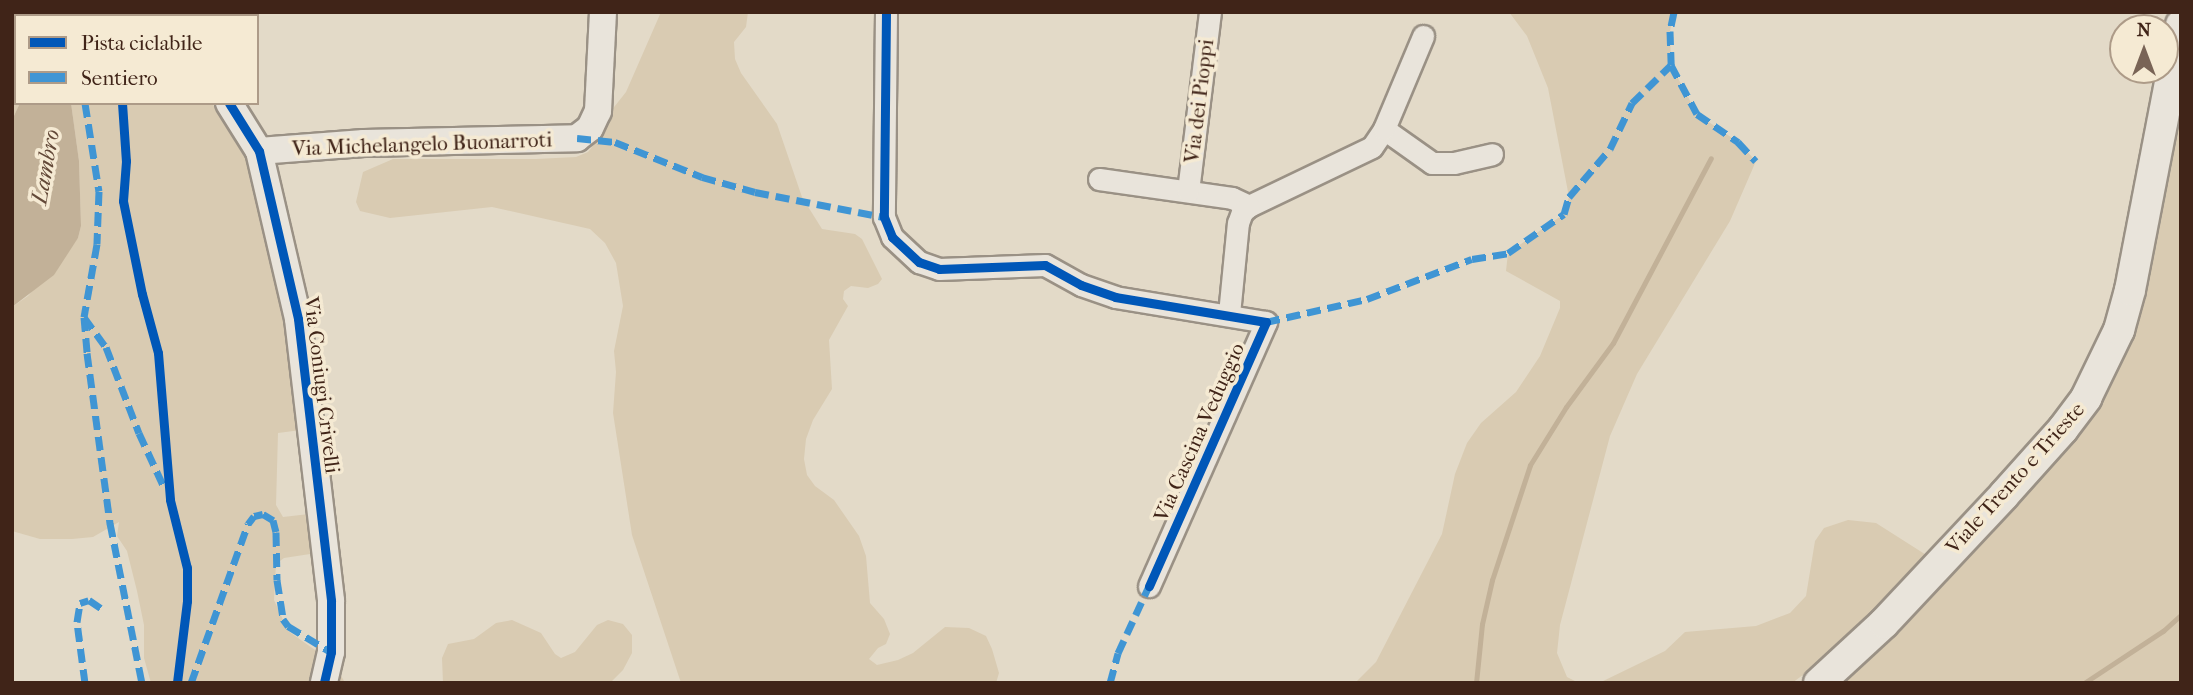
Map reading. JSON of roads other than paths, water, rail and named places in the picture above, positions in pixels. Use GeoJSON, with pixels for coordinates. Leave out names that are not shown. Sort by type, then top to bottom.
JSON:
{"type":"FeatureCollection","features":[{"type":"Feature","properties":{"kind":"main road","name":"Viale Trento e Trieste"},"geometry":{"type":"LineString","coordinates":[[1819,683],[1884,622],[2004,495],[2063,429],[2086,398],[2119,330],[2130,290],[2181,25]]}},
{"type":"Feature","properties":{"kind":"street","name":"Via Michelangelo Buonarroti"},"geometry":{"type":"LineString","coordinates":[[259,151],[364,144],[577,138],[590,128],[598,111],[603,12]]}},
{"type":"Feature","properties":{"kind":"street","name":"Via Cascina Veduggio"},"geometry":{"type":"LineString","coordinates":[[886,12],[883,204],[887,228],[900,246],[919,262],[939,269],[1045,265],[1080,285],[1115,297],[1266,322],[1149,586]]}},
{"type":"Feature","properties":{"kind":"street","name":"Via dei Pioppi"},"geometry":{"type":"LineString","coordinates":[[1188,191],[1210,12]]}},
{"type":"Feature","properties":{"kind":"street"},"geometry":{"type":"LineString","coordinates":[[1229,314],[1238,223],[1242,212],[1249,206],[1350,160],[1372,147],[1384,129],[1423,36]]}},
{"type":"Feature","properties":{"kind":"street","name":"Via Coniugi Crivelli"},"geometry":{"type":"LineString","coordinates":[[230,105],[259,151],[298,319],[331,601],[331,652],[324,683]]}},
{"type":"Feature","properties":{"kind":"street"},"geometry":{"type":"LineString","coordinates":[[1384,129],[1432,163],[1454,163],[1492,154]]}},
{"type":"Feature","properties":{"kind":"street","name":"Via dei Pioppi"},"geometry":{"type":"LineString","coordinates":[[1098,179],[1232,198],[1249,206]]}},
{"type":"Feature","properties":{"kind":"water","name":"Lambro"},"geometry":{"type":"Polygon","coordinates":[[[19,105],[71,105],[79,161],[81,226],[78,238],[54,275],[12,307],[12,120],[19,105]]]}},
{"type":"Feature","properties":{"kind":"waterway"},"geometry":{"type":"LineString","coordinates":[[1476,683],[1482,624],[1492,580],[1530,465],[1566,407],[1613,343],[1711,158]]}},
{"type":"Feature","properties":{"kind":"waterway"},"geometry":{"type":"LineString","coordinates":[[2084,683],[2163,631],[2181,615]]}}]}
